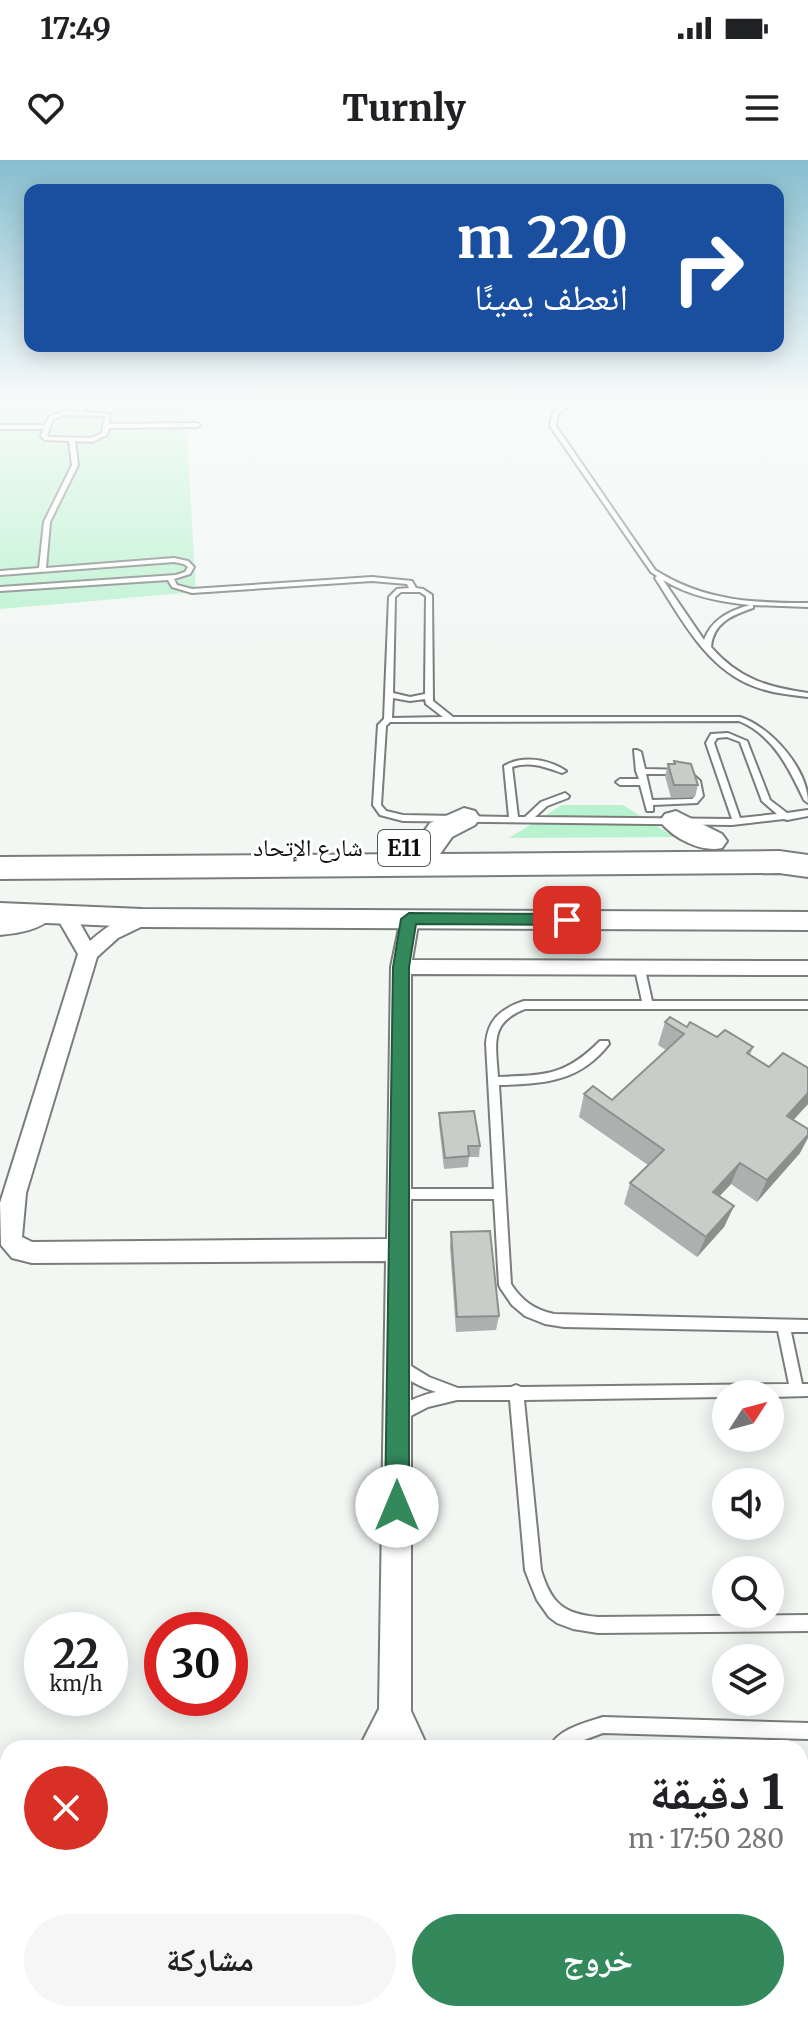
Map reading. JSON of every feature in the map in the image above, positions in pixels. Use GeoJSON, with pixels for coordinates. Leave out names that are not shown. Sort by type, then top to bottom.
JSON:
{"type":"FeatureCollection","features":[{"type":"Feature","properties":{"kind":"highway"},"geometry":{"type":"LineString","coordinates":[[428,848],[441,830],[464,818]]}},
{"type":"Feature","properties":{"kind":"highway"},"geometry":{"type":"LineString","coordinates":[[665,821],[711,841]]}},
{"type":"Feature","properties":{"kind":"highway","name":"شارع الإتحاد"},"geometry":{"type":"LineString","coordinates":[[0,848],[428,848],[711,841],[798,829]]}},
{"type":"Feature","properties":{"kind":"highway"},"geometry":{"type":"LineString","coordinates":[[0,868],[801,865]]}},
{"type":"Feature","properties":{"kind":"highway","name":"شارع الإتحاد"},"geometry":{"type":"LineString","coordinates":[[0,886],[808,887]]}},
{"type":"Feature","properties":{"kind":"main road"},"geometry":{"type":"LineString","coordinates":[[0,912],[142,918],[803,922]]}},
{"type":"Feature","properties":{"kind":"street"},"geometry":{"type":"LineString","coordinates":[[0,928],[22,926],[56,915],[88,954]]}},
{"type":"Feature","properties":{"kind":"street"},"geometry":{"type":"LineString","coordinates":[[142,918],[111,933],[88,954],[1,1226],[3,1239],[13,1249],[27,1253],[64,1250],[397,1250]]}},
{"type":"Feature","properties":{"kind":"street"},"geometry":{"type":"LineString","coordinates":[[407,1740],[395,1712],[401,967],[409,919]]}},
{"type":"Feature","properties":{"kind":"street"},"geometry":{"type":"LineString","coordinates":[[401,967],[639,965],[808,968]]}},
{"type":"Feature","properties":{"kind":"street"},"geometry":{"type":"LineString","coordinates":[[380,1740],[395,1712]]}},
{"type":"Feature","properties":{"kind":"lane"},"geometry":{"type":"LineString","coordinates":[[42,570],[47,522],[64,487]]}},
{"type":"Feature","properties":{"kind":"lane"},"geometry":{"type":"LineString","coordinates":[[595,487],[721,665],[750,682],[808,695]]}},
{"type":"Feature","properties":{"kind":"lane"},"geometry":{"type":"LineString","coordinates":[[0,573],[168,560],[190,564],[188,573],[170,577],[0,589]]}},
{"type":"Feature","properties":{"kind":"lane"},"geometry":{"type":"LineString","coordinates":[[653,571],[701,594],[759,605],[808,605]]}},
{"type":"Feature","properties":{"kind":"lane"},"geometry":{"type":"LineString","coordinates":[[170,577],[174,586],[192,591],[372,579],[405,580],[410,582],[413,589]]}},
{"type":"Feature","properties":{"kind":"lane"},"geometry":{"type":"LineString","coordinates":[[388,720],[392,597],[399,590],[413,589],[429,595],[429,696],[433,707],[451,720]]}},
{"type":"Feature","properties":{"kind":"lane"},"geometry":{"type":"LineString","coordinates":[[707,649],[709,634],[719,621],[736,611],[759,605]]}},
{"type":"Feature","properties":{"kind":"lane"},"geometry":{"type":"LineString","coordinates":[[390,695],[410,699],[429,696]]}},
{"type":"Feature","properties":{"kind":"lane"},"geometry":{"type":"LineString","coordinates":[[716,718],[723,735]]}},
{"type":"Feature","properties":{"kind":"lane"},"geometry":{"type":"LineString","coordinates":[[798,829],[737,821],[395,818],[379,809],[382,725],[388,720],[740,719],[761,728],[790,766],[808,800]]}},
{"type":"Feature","properties":{"kind":"lane"},"geometry":{"type":"LineString","coordinates":[[737,821],[709,740],[723,735],[733,736],[745,744],[766,801],[798,829]]}},
{"type":"Feature","properties":{"kind":"lane"},"geometry":{"type":"LineString","coordinates":[[637,752],[649,803],[665,821]]}},
{"type":"Feature","properties":{"kind":"lane"},"geometry":{"type":"LineString","coordinates":[[514,818],[508,766],[518,762],[535,762],[562,771]]}},
{"type":"Feature","properties":{"kind":"lane"},"geometry":{"type":"LineString","coordinates":[[640,771],[685,772],[696,781],[699,796],[694,801],[649,803]]}},
{"type":"Feature","properties":{"kind":"lane"},"geometry":{"type":"LineString","coordinates":[[620,782],[643,782]]}},
{"type":"Feature","properties":{"kind":"lane"},"geometry":{"type":"LineString","coordinates":[[529,818],[544,804],[565,796]]}},
{"type":"Feature","properties":{"kind":"lane"},"geometry":{"type":"LineString","coordinates":[[798,829],[808,813]]}},
{"type":"Feature","properties":{"kind":"lane"},"geometry":{"type":"LineString","coordinates":[[639,965],[647,1003]]}},
{"type":"Feature","properties":{"kind":"lane"},"geometry":{"type":"LineString","coordinates":[[808,1005],[524,1005],[509,1010],[497,1019],[491,1030],[505,1285],[514,1300],[527,1312],[545,1320],[808,1326]]}},
{"type":"Feature","properties":{"kind":"lane"},"geometry":{"type":"LineString","coordinates":[[493,1081],[562,1076],[578,1070],[604,1044]]}},
{"type":"Feature","properties":{"kind":"lane"},"geometry":{"type":"LineString","coordinates":[[400,1194],[501,1194]]}},
{"type":"Feature","properties":{"kind":"lane"},"geometry":{"type":"LineString","coordinates":[[398,1417],[426,1401],[457,1394],[803,1390],[783,1325]]}},
{"type":"Feature","properties":{"kind":"lane"},"geometry":{"type":"LineString","coordinates":[[398,1364],[425,1382],[457,1394]]}},
{"type":"Feature","properties":{"kind":"lane"},"geometry":{"type":"LineString","coordinates":[[516,1391],[533,1570],[540,1593],[555,1613],[576,1624],[598,1625],[808,1623]]}},
{"type":"Feature","properties":{"kind":"lane"},"geometry":{"type":"LineString","coordinates":[[568,1740],[603,1725],[808,1731]]}},
{"type":"Feature","properties":{"kind":"green space"},"geometry":{"type":"Polygon","coordinates":[[[0,487],[190,487],[196,592],[0,609],[0,487]]]}},
{"type":"Feature","properties":{"kind":"green space"},"geometry":{"type":"Polygon","coordinates":[[[562,805],[623,805],[674,837],[509,838],[562,805]]]}},
{"type":"Feature","properties":{"kind":"building"},"geometry":{"type":"Polygon","coordinates":[[[674,761],[691,764],[698,785],[674,785],[668,764],[675,764],[674,761]]]}},
{"type":"Feature","properties":{"kind":"building"},"geometry":{"type":"Polygon","coordinates":[[[670,1017],[687,1027],[690,1022],[717,1037],[725,1030],[753,1047],[747,1053],[769,1067],[783,1053],[808,1068],[808,1093],[787,1116],[808,1129],[808,1135],[767,1180],[740,1163],[713,1192],[734,1206],[706,1237],[630,1183],[664,1150],[584,1094],[593,1086],[612,1100],[684,1034],[665,1022],[670,1017]]]}},
{"type":"Feature","properties":{"kind":"building"},"geometry":{"type":"Polygon","coordinates":[[[474,1111],[480,1146],[468,1146],[469,1156],[445,1158],[439,1113],[474,1111]]]}},
{"type":"Feature","properties":{"kind":"building"},"geometry":{"type":"Polygon","coordinates":[[[490,1231],[499,1316],[457,1317],[451,1232],[490,1231]]]}},
{"type":"Feature","properties":{"kind":"route"},"geometry":{"type":"LineString","coordinates":[[397,1506],[401,967],[409,919],[567,920]]}}]}
